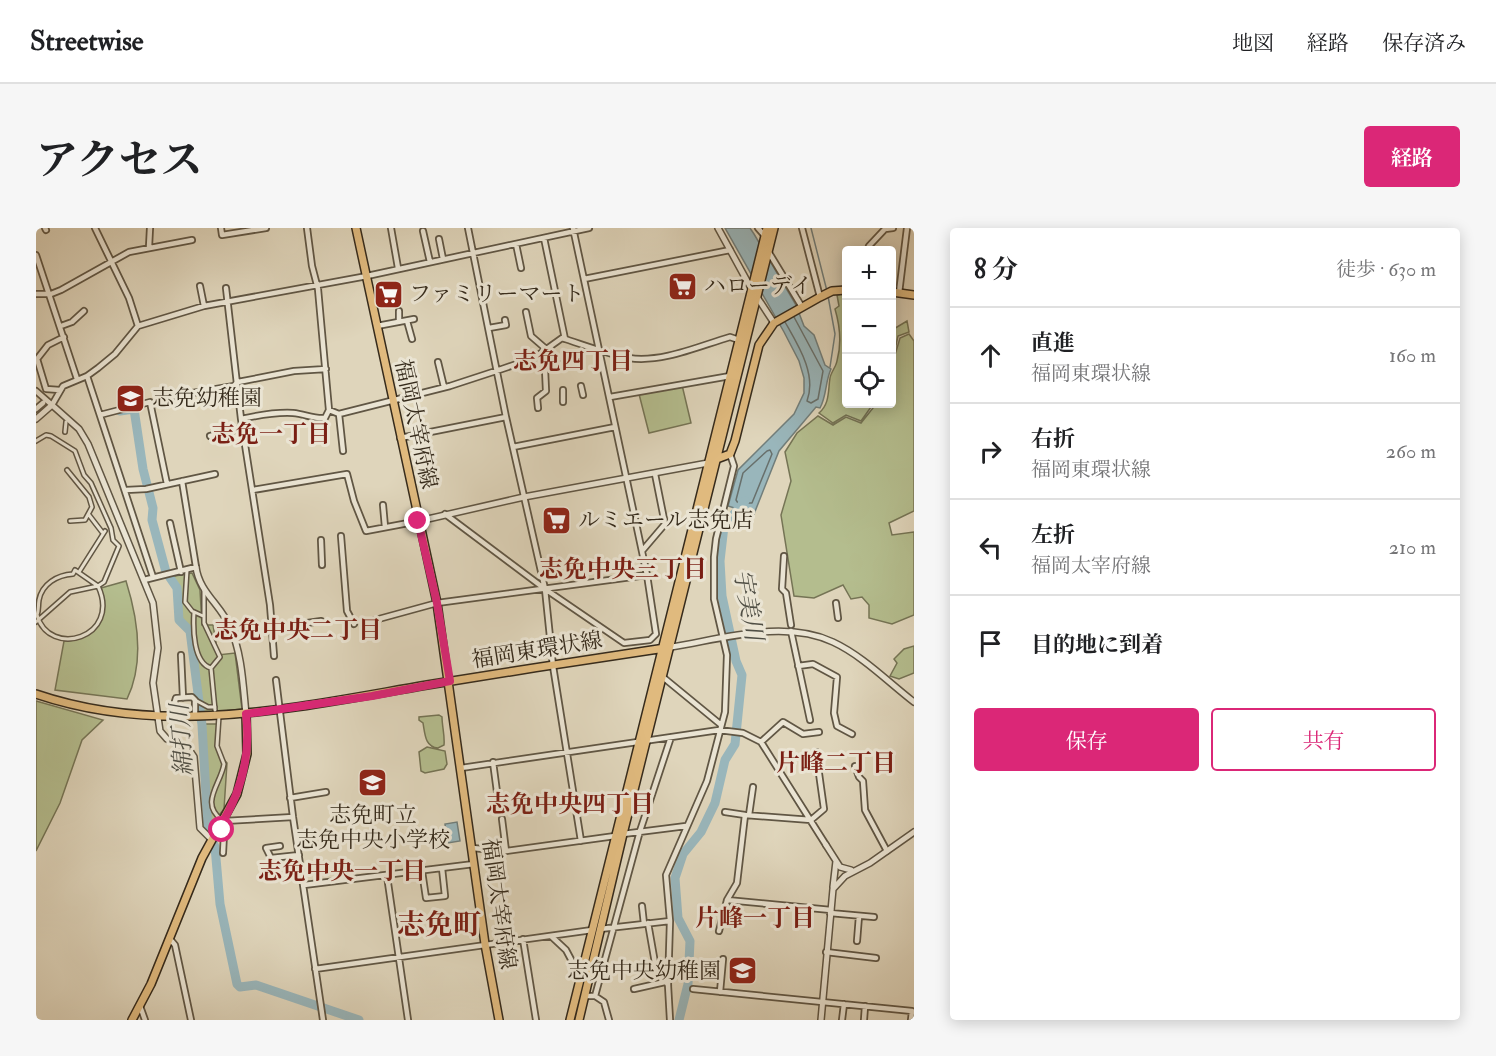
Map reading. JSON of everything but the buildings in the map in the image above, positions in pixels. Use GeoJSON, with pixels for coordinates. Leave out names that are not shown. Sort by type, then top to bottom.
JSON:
{"type":"FeatureCollection","features":[{"type":"Feature","properties":{"kind":"main road","name":"福岡太宰府線"},"geometry":{"type":"LineString","coordinates":[[356,228],[437,603],[450,681],[485,944],[499,1020]]}},
{"type":"Feature","properties":{"kind":"main road"},"geometry":{"type":"LineString","coordinates":[[766,251],[767,228]]}},
{"type":"Feature","properties":{"kind":"main road"},"geometry":{"type":"LineString","coordinates":[[579,1020],[597,930],[642,741],[717,459],[755,293],[774,228]]}},
{"type":"Feature","properties":{"kind":"main road"},"geometry":{"type":"LineString","coordinates":[[708,463],[730,454],[759,345],[775,322],[821,296],[832,291],[842,290]]}},
{"type":"Feature","properties":{"kind":"main road"},"geometry":{"type":"LineString","coordinates":[[642,741],[664,678],[667,647],[708,463],[739,340],[755,293]]}},
{"type":"Feature","properties":{"kind":"main road"},"geometry":{"type":"LineString","coordinates":[[896,293],[914,295]]}},
{"type":"Feature","properties":{"kind":"main road","name":"福岡東環状線"},"geometry":{"type":"LineString","coordinates":[[36,693],[118,714],[157,718],[195,718],[216,711],[246,714],[280,710],[667,647]]}},
{"type":"Feature","properties":{"kind":"main road"},"geometry":{"type":"LineString","coordinates":[[132,1020],[170,939],[202,858],[237,794],[244,773],[248,732],[246,714]]}},
{"type":"Feature","properties":{"kind":"main road"},"geometry":{"type":"LineString","coordinates":[[570,1020],[597,930]]}},
{"type":"Feature","properties":{"kind":"street"},"geometry":{"type":"LineString","coordinates":[[95,228],[129,298],[138,326]]}},
{"type":"Feature","properties":{"kind":"street"},"geometry":{"type":"LineString","coordinates":[[148,247],[150,228]]}},
{"type":"Feature","properties":{"kind":"street"},"geometry":{"type":"LineString","coordinates":[[221,228],[222,235],[266,228]]}},
{"type":"Feature","properties":{"kind":"street"},"geometry":{"type":"LineString","coordinates":[[241,419],[291,413],[306,414],[313,419],[325,418],[329,410],[317,284],[306,228]]}},
{"type":"Feature","properties":{"kind":"street"},"geometry":{"type":"LineString","coordinates":[[391,228],[399,268]]}},
{"type":"Feature","properties":{"kind":"street"},"geometry":{"type":"LineString","coordinates":[[468,228],[544,589],[553,666],[581,841]]}},
{"type":"Feature","properties":{"kind":"street"},"geometry":{"type":"LineString","coordinates":[[36,419],[52,405],[60,390],[87,376],[115,354],[138,326],[204,306],[367,276],[589,228]]}},
{"type":"Feature","properties":{"kind":"street"},"geometry":{"type":"LineString","coordinates":[[718,228],[755,293],[775,322]]}},
{"type":"Feature","properties":{"kind":"street"},"geometry":{"type":"LineString","coordinates":[[758,228],[765,236]]}},
{"type":"Feature","properties":{"kind":"street"},"geometry":{"type":"LineString","coordinates":[[802,228],[821,296]]}},
{"type":"Feature","properties":{"kind":"street"},"geometry":{"type":"LineString","coordinates":[[869,246],[885,229],[893,228]]}},
{"type":"Feature","properties":{"kind":"street"},"geometry":{"type":"LineString","coordinates":[[896,288],[907,228]]}},
{"type":"Feature","properties":{"kind":"street"},"geometry":{"type":"LineString","coordinates":[[445,513],[544,589],[624,643],[650,640],[656,634],[647,575],[573,230]]}},
{"type":"Feature","properties":{"kind":"street"},"geometry":{"type":"LineString","coordinates":[[423,231],[430,262]]}},
{"type":"Feature","properties":{"kind":"street"},"geometry":{"type":"LineString","coordinates":[[544,238],[565,339]]}},
{"type":"Feature","properties":{"kind":"street"},"geometry":{"type":"LineString","coordinates":[[439,239],[443,259]]}},
{"type":"Feature","properties":{"kind":"street"},"geometry":{"type":"LineString","coordinates":[[36,294],[51,294],[129,252],[192,240]]}},
{"type":"Feature","properties":{"kind":"street"},"geometry":{"type":"LineString","coordinates":[[516,244],[522,268]]}},
{"type":"Feature","properties":{"kind":"street"},"geometry":{"type":"LineString","coordinates":[[584,279],[730,250]]}},
{"type":"Feature","properties":{"kind":"street"},"geometry":{"type":"LineString","coordinates":[[766,251],[800,308]]}},
{"type":"Feature","properties":{"kind":"street"},"geometry":{"type":"LineString","coordinates":[[36,255],[51,294],[77,380]]}},
{"type":"Feature","properties":{"kind":"street"},"geometry":{"type":"LineString","coordinates":[[200,286],[204,306]]}},
{"type":"Feature","properties":{"kind":"street"},"geometry":{"type":"LineString","coordinates":[[226,288],[241,419],[272,628],[273,656]]}},
{"type":"Feature","properties":{"kind":"street"},"geometry":{"type":"LineString","coordinates":[[61,326],[72,322],[84,311]]}},
{"type":"Feature","properties":{"kind":"street"},"geometry":{"type":"LineString","coordinates":[[399,311],[399,322]]}},
{"type":"Feature","properties":{"kind":"street"},"geometry":{"type":"LineString","coordinates":[[526,312],[531,336],[546,349]]}},
{"type":"Feature","properties":{"kind":"street"},"geometry":{"type":"LineString","coordinates":[[377,326],[414,319]]}},
{"type":"Feature","properties":{"kind":"street"},"geometry":{"type":"LineString","coordinates":[[407,321],[412,339]]}},
{"type":"Feature","properties":{"kind":"street"},"geometry":{"type":"LineString","coordinates":[[489,328],[505,323],[508,333]]}},
{"type":"Feature","properties":{"kind":"street"},"geometry":{"type":"LineString","coordinates":[[60,390],[46,389],[38,355],[48,345],[64,337]]}},
{"type":"Feature","properties":{"kind":"street"},"geometry":{"type":"LineString","coordinates":[[329,410],[339,414],[444,387],[534,358],[557,339],[565,339],[631,358],[655,358],[730,337],[739,340]]}},
{"type":"Feature","properties":{"kind":"street"},"geometry":{"type":"LineString","coordinates":[[438,362],[444,387]]}},
{"type":"Feature","properties":{"kind":"street"},"geometry":{"type":"LineString","coordinates":[[538,408],[537,398],[546,391],[544,369],[560,364]]}},
{"type":"Feature","properties":{"kind":"street"},"geometry":{"type":"LineString","coordinates":[[157,399],[234,386],[238,382],[294,371],[326,369]]}},
{"type":"Feature","properties":{"kind":"street"},"geometry":{"type":"LineString","coordinates":[[87,376],[153,577]]}},
{"type":"Feature","properties":{"kind":"street"},"geometry":{"type":"LineString","coordinates":[[610,397],[730,376]]}},
{"type":"Feature","properties":{"kind":"street"},"geometry":{"type":"LineString","coordinates":[[581,386],[583,395]]}},
{"type":"Feature","properties":{"kind":"street"},"geometry":{"type":"LineString","coordinates":[[563,390],[563,402]]}},
{"type":"Feature","properties":{"kind":"street"},"geometry":{"type":"LineString","coordinates":[[36,391],[79,429],[88,444],[144,580],[153,603],[158,626],[158,648],[152,675],[160,731],[164,736],[184,747],[194,757],[200,828],[212,840]]}},
{"type":"Feature","properties":{"kind":"street"},"geometry":{"type":"LineString","coordinates":[[100,415],[150,402],[167,484]]}},
{"type":"Feature","properties":{"kind":"street"},"geometry":{"type":"LineString","coordinates":[[36,409],[43,403]]}},
{"type":"Feature","properties":{"kind":"street"},"geometry":{"type":"LineString","coordinates":[[339,414],[343,451]]}},
{"type":"Feature","properties":{"kind":"street"},"geometry":{"type":"LineString","coordinates":[[400,438],[506,417]]}},
{"type":"Feature","properties":{"kind":"street"},"geometry":{"type":"LineString","coordinates":[[65,432],[66,423]]}},
{"type":"Feature","properties":{"kind":"street"},"geometry":{"type":"LineString","coordinates":[[513,447],[615,427]]}},
{"type":"Feature","properties":{"kind":"street"},"geometry":{"type":"LineString","coordinates":[[210,436],[243,428]]}},
{"type":"Feature","properties":{"kind":"street"},"geometry":{"type":"LineString","coordinates":[[36,441],[46,435],[51,436],[75,451],[84,475],[91,483],[111,528],[114,540],[119,546],[108,575],[98,586],[70,592],[37,621]]}},
{"type":"Feature","properties":{"kind":"street"},"geometry":{"type":"LineString","coordinates":[[69,447],[72,443]]}},
{"type":"Feature","properties":{"kind":"street"},"geometry":{"type":"LineString","coordinates":[[670,1020],[666,983],[670,921],[666,876],[707,781],[725,712],[728,675],[714,599],[714,557],[716,539],[734,466],[730,454]]}},
{"type":"Feature","properties":{"kind":"street"},"geometry":{"type":"LineString","coordinates":[[253,490],[347,474],[354,501],[366,531],[524,497],[708,463]]}},
{"type":"Feature","properties":{"kind":"street"},"geometry":{"type":"LineString","coordinates":[[67,470],[89,497],[92,507],[89,515],[81,521],[70,521]]}},
{"type":"Feature","properties":{"kind":"street"},"geometry":{"type":"LineString","coordinates":[[126,490],[146,489],[215,474]]}},
{"type":"Feature","properties":{"kind":"street"},"geometry":{"type":"LineString","coordinates":[[642,551],[665,524],[655,474]]}},
{"type":"Feature","properties":{"kind":"street"},"geometry":{"type":"LineString","coordinates":[[182,481],[198,577],[226,619],[236,642],[246,714]]}},
{"type":"Feature","properties":{"kind":"street"},"geometry":{"type":"LineString","coordinates":[[383,505],[385,527]]}},
{"type":"Feature","properties":{"kind":"street"},"geometry":{"type":"LineString","coordinates":[[78,572],[103,532],[89,515]]}},
{"type":"Feature","properties":{"kind":"street"},"geometry":{"type":"LineString","coordinates":[[170,523],[181,572]]}},
{"type":"Feature","properties":{"kind":"street"},"geometry":{"type":"LineString","coordinates":[[341,536],[347,610],[354,624]]}},
{"type":"Feature","properties":{"kind":"street"},"geometry":{"type":"LineString","coordinates":[[321,540],[322,565]]}},
{"type":"Feature","properties":{"kind":"street"},"geometry":{"type":"LineString","coordinates":[[784,556],[782,589],[786,593],[810,720]]}},
{"type":"Feature","properties":{"kind":"street"},"geometry":{"type":"LineString","coordinates":[[144,580],[196,567]]}},
{"type":"Feature","properties":{"kind":"street"},"geometry":{"type":"LineString","coordinates":[[75,570],[98,586],[103,608],[95,628],[87,635],[78,639],[59,637],[37,621],[39,597],[47,584],[56,578],[73,573],[75,570]]}},
{"type":"Feature","properties":{"kind":"street"},"geometry":{"type":"LineString","coordinates":[[187,570],[185,602],[194,612],[203,616]]}},
{"type":"Feature","properties":{"kind":"street"},"geometry":{"type":"LineString","coordinates":[[375,620],[437,603],[647,575]]}},
{"type":"Feature","properties":{"kind":"street"},"geometry":{"type":"LineString","coordinates":[[204,589],[205,627],[220,657],[220,661],[211,668]]}},
{"type":"Feature","properties":{"kind":"street"},"geometry":{"type":"LineString","coordinates":[[836,603],[838,618]]}},
{"type":"Feature","properties":{"kind":"street"},"geometry":{"type":"LineString","coordinates":[[194,612],[198,654],[202,663],[211,668]]}},
{"type":"Feature","properties":{"kind":"street"},"geometry":{"type":"LineString","coordinates":[[272,628],[321,621]]}},
{"type":"Feature","properties":{"kind":"street"},"geometry":{"type":"LineString","coordinates":[[667,647],[791,628],[816,635],[841,646],[914,702]]}},
{"type":"Feature","properties":{"kind":"street"},"geometry":{"type":"LineString","coordinates":[[181,655],[183,698]]}},
{"type":"Feature","properties":{"kind":"street"},"geometry":{"type":"LineString","coordinates":[[798,666],[813,664],[837,677],[834,713],[837,726],[852,734]]}},
{"type":"Feature","properties":{"kind":"street"},"geometry":{"type":"LineString","coordinates":[[211,668],[217,746],[224,764],[212,795],[214,810],[222,824],[224,834],[223,853]]}},
{"type":"Feature","properties":{"kind":"street"},"geometry":{"type":"LineString","coordinates":[[664,678],[721,728]]}},
{"type":"Feature","properties":{"kind":"street"},"geometry":{"type":"LineString","coordinates":[[276,680],[290,798],[323,1020]]}},
{"type":"Feature","properties":{"kind":"street"},"geometry":{"type":"LineString","coordinates":[[170,718],[176,698],[192,697],[216,711]]}},
{"type":"Feature","properties":{"kind":"street"},"geometry":{"type":"LineString","coordinates":[[195,700],[195,718]]}},
{"type":"Feature","properties":{"kind":"street"},"geometry":{"type":"LineString","coordinates":[[761,742],[783,722],[803,734],[819,732]]}},
{"type":"Feature","properties":{"kind":"street"},"geometry":{"type":"LineString","coordinates":[[461,768],[721,728],[743,733],[761,742],[840,867],[846,871],[870,863],[914,832]]}},
{"type":"Feature","properties":{"kind":"street"},"geometry":{"type":"LineString","coordinates":[[595,996],[640,831],[671,737]]}},
{"type":"Feature","properties":{"kind":"street"},"geometry":{"type":"LineString","coordinates":[[725,812],[811,820],[824,808],[816,752]]}},
{"type":"Feature","properties":{"kind":"street"},"geometry":{"type":"LineString","coordinates":[[493,762],[497,792]]}},
{"type":"Feature","properties":{"kind":"street"},"geometry":{"type":"LineString","coordinates":[[855,766],[863,781],[866,810],[887,851]]}},
{"type":"Feature","properties":{"kind":"street"},"geometry":{"type":"LineString","coordinates":[[719,931],[727,900],[737,883],[753,787]]}},
{"type":"Feature","properties":{"kind":"street"},"geometry":{"type":"LineString","coordinates":[[290,798],[326,792]]}},
{"type":"Feature","properties":{"kind":"street"},"geometry":{"type":"LineString","coordinates":[[222,824],[293,817]]}},
{"type":"Feature","properties":{"kind":"street"},"geometry":{"type":"LineString","coordinates":[[502,819],[506,850]]}},
{"type":"Feature","properties":{"kind":"street"},"geometry":{"type":"LineString","coordinates":[[472,848],[506,850],[686,826]]}},
{"type":"Feature","properties":{"kind":"street"},"geometry":{"type":"LineString","coordinates":[[280,846],[266,848],[271,858],[299,855]]}},
{"type":"Feature","properties":{"kind":"street"},"geometry":{"type":"LineString","coordinates":[[821,1020],[836,860]]}},
{"type":"Feature","properties":{"kind":"street"},"geometry":{"type":"LineString","coordinates":[[304,885],[474,864]]}},
{"type":"Feature","properties":{"kind":"street"},"geometry":{"type":"LineString","coordinates":[[422,871],[426,898],[446,896],[442,868]]}},
{"type":"Feature","properties":{"kind":"street"},"geometry":{"type":"LineString","coordinates":[[833,889],[856,869]]}},
{"type":"Feature","properties":{"kind":"street"},"geometry":{"type":"LineString","coordinates":[[387,876],[408,1020]]}},
{"type":"Feature","properties":{"kind":"street"},"geometry":{"type":"LineString","coordinates":[[727,900],[874,917]]}},
{"type":"Feature","properties":{"kind":"street"},"geometry":{"type":"LineString","coordinates":[[642,906],[655,963],[666,983]]}},
{"type":"Feature","properties":{"kind":"street"},"geometry":{"type":"LineString","coordinates":[[857,941],[859,916]]}},
{"type":"Feature","properties":{"kind":"street"},"geometry":{"type":"LineString","coordinates":[[315,969],[485,944],[670,921]]}},
{"type":"Feature","properties":{"kind":"street"},"geometry":{"type":"LineString","coordinates":[[551,936],[566,950],[574,965]]}},
{"type":"Feature","properties":{"kind":"street"},"geometry":{"type":"LineString","coordinates":[[170,939],[175,945],[191,1020]]}},
{"type":"Feature","properties":{"kind":"street"},"geometry":{"type":"LineString","coordinates":[[523,939],[536,1020]]}},
{"type":"Feature","properties":{"kind":"street"},"geometry":{"type":"LineString","coordinates":[[826,952],[876,958]]}},
{"type":"Feature","properties":{"kind":"street"},"geometry":{"type":"LineString","coordinates":[[720,992],[723,959]]}},
{"type":"Feature","properties":{"kind":"street"},"geometry":{"type":"LineString","coordinates":[[634,988],[666,983]]}},
{"type":"Feature","properties":{"kind":"street"},"geometry":{"type":"LineString","coordinates":[[693,990],[912,1011],[911,1020]]}},
{"type":"Feature","properties":{"kind":"street"},"geometry":{"type":"LineString","coordinates":[[585,996],[595,996],[604,1002],[609,1020]]}},
{"type":"Feature","properties":{"kind":"street"},"geometry":{"type":"LineString","coordinates":[[842,1020],[844,1004]]}},
{"type":"Feature","properties":{"kind":"street"},"geometry":{"type":"LineString","coordinates":[[140,1006],[145,1020]]}},
{"type":"Feature","properties":{"kind":"street"},"geometry":{"type":"LineString","coordinates":[[864,1020],[865,1006]]}},
{"type":"Feature","properties":{"kind":"green space"},"geometry":{"type":"Polygon","coordinates":[[[842,294],[842,408],[870,408],[861,421],[846,415],[833,423],[819,413],[827,401],[831,376],[840,348],[835,309],[839,306],[837,295],[842,294]]]}},
{"type":"Feature","properties":{"kind":"green space"},"geometry":{"type":"Polygon","coordinates":[[[907,321],[909,332],[898,336],[896,345],[896,328],[907,321]]]}},
{"type":"Feature","properties":{"kind":"green space"},"geometry":{"type":"Polygon","coordinates":[[[909,334],[914,341],[914,511],[889,523],[892,535],[914,532],[914,615],[892,624],[869,618],[869,605],[862,597],[851,599],[843,585],[814,598],[794,596],[781,515],[791,481],[785,452],[797,433],[818,416],[833,425],[846,417],[861,423],[873,408],[896,408],[896,352],[900,338],[909,334]]]}},
{"type":"Feature","properties":{"kind":"green space"},"geometry":{"type":"Polygon","coordinates":[[[682,385],[691,423],[649,433],[639,394],[682,385]]]}},
{"type":"Feature","properties":{"kind":"green space"},"geometry":{"type":"Polygon","coordinates":[[[192,573],[200,590],[202,625],[213,625],[218,655],[235,653],[242,709],[197,714],[192,629],[180,619],[177,585],[169,577],[192,573]]]}},
{"type":"Feature","properties":{"kind":"green space"},"geometry":{"type":"Polygon","coordinates":[[[126,581],[134,610],[138,640],[136,670],[127,699],[55,690],[64,641],[75,640],[92,632],[102,618],[104,609],[101,588],[126,581]]]}},
{"type":"Feature","properties":{"kind":"green space"},"geometry":{"type":"Polygon","coordinates":[[[914,646],[914,673],[899,679],[890,676],[897,663],[894,659],[904,649],[914,646]]]}},
{"type":"Feature","properties":{"kind":"green space"},"geometry":{"type":"Polygon","coordinates":[[[36,701],[103,720],[82,740],[60,803],[36,851],[36,701]]]}},
{"type":"Feature","properties":{"kind":"green space"},"geometry":{"type":"Polygon","coordinates":[[[439,715],[442,717],[444,745],[438,748],[428,743],[423,723],[419,717],[439,715]]]}},
{"type":"Feature","properties":{"kind":"green space"},"geometry":{"type":"Polygon","coordinates":[[[200,724],[217,724],[219,754],[227,763],[224,809],[208,829],[200,724]]]}},
{"type":"Feature","properties":{"kind":"green space"},"geometry":{"type":"Polygon","coordinates":[[[427,747],[445,751],[447,764],[444,769],[425,773],[421,771],[419,752],[427,747]]]}},
{"type":"Feature","properties":{"kind":"water"},"geometry":{"type":"Polygon","coordinates":[[[725,228],[750,228],[796,305],[804,326],[814,335],[825,365],[831,369],[820,408],[816,407],[779,451],[754,514],[728,506],[738,470],[794,414],[804,393],[804,378],[799,361],[784,332],[725,228]]]}},
{"type":"Feature","properties":{"kind":"water"},"geometry":{"type":"Polygon","coordinates":[[[457,822],[460,841],[448,843],[445,824],[457,822]]]}},
{"type":"Feature","properties":{"kind":"waterway"},"geometry":{"type":"LineString","coordinates":[[811,228],[827,291]]}},
{"type":"Feature","properties":{"kind":"waterway"},"geometry":{"type":"LineString","coordinates":[[828,296],[835,334],[830,367]]}},
{"type":"Feature","properties":{"kind":"waterway","name":"綿打川"},"geometry":{"type":"LineString","coordinates":[[120,411],[134,409],[143,469],[153,508],[152,520],[166,572],[177,588],[179,620],[190,631],[202,725],[208,830],[215,847],[220,904],[237,984],[240,987],[256,985],[359,1020]]}},
{"type":"Feature","properties":{"kind":"waterway","name":"宇美川"},"geometry":{"type":"LineString","coordinates":[[679,1020],[688,984],[690,941],[678,918],[675,878],[683,854],[701,832],[715,803],[725,760],[735,744],[742,675],[736,661],[722,596],[720,561],[724,526],[745,501]]}},
{"type":"Feature","properties":{"kind":"place","name":"ハローデイ"},"geometry":{"type":"Point","coordinates":[683,286]}},
{"type":"Feature","properties":{"kind":"place","name":"ファミリーマート"},"geometry":{"type":"Point","coordinates":[388,294]}},
{"type":"Feature","properties":{"kind":"place","name":"志免幼稚園"},"geometry":{"type":"Point","coordinates":[131,398]}},
{"type":"Feature","properties":{"kind":"place","name":"ルミエール志免店"},"geometry":{"type":"Point","coordinates":[557,520]}},
{"type":"Feature","properties":{"kind":"place","name":"志免町立 志免中央小学校"},"geometry":{"type":"Point","coordinates":[373,783]}},
{"type":"Feature","properties":{"kind":"place","name":"志免中央幼稚園"},"geometry":{"type":"Point","coordinates":[742,971]}},
{"type":"Feature","properties":{"kind":"district","name":"志免四丁目"},"geometry":{"type":"Point","coordinates":[573,361]}},
{"type":"Feature","properties":{"kind":"district","name":"志免一丁目"},"geometry":{"type":"Point","coordinates":[271,434]}},
{"type":"Feature","properties":{"kind":"district","name":"志免中央三丁目"},"geometry":{"type":"Point","coordinates":[623,569]}},
{"type":"Feature","properties":{"kind":"district","name":"志免中央二丁目"},"geometry":{"type":"Point","coordinates":[298,630]}},
{"type":"Feature","properties":{"kind":"district","name":"片峰二丁目"},"geometry":{"type":"Point","coordinates":[836,763]}},
{"type":"Feature","properties":{"kind":"district","name":"志免中央四丁目"},"geometry":{"type":"Point","coordinates":[570,804]}},
{"type":"Feature","properties":{"kind":"district","name":"志免中央一丁目"},"geometry":{"type":"Point","coordinates":[342,871]}},
{"type":"Feature","properties":{"kind":"district","name":"片峰一丁目"},"geometry":{"type":"Point","coordinates":[755,918]}},
{"type":"Feature","properties":{"kind":"district","name":"志免町"},"geometry":{"type":"Point","coordinates":[439,925]}},
{"type":"Feature","properties":{"kind":"route"},"geometry":{"type":"LineString","coordinates":[[222,830],[219,828],[237,794],[244,773],[248,732],[246,714],[372,696],[450,681],[437,603],[418,521]]}}]}
